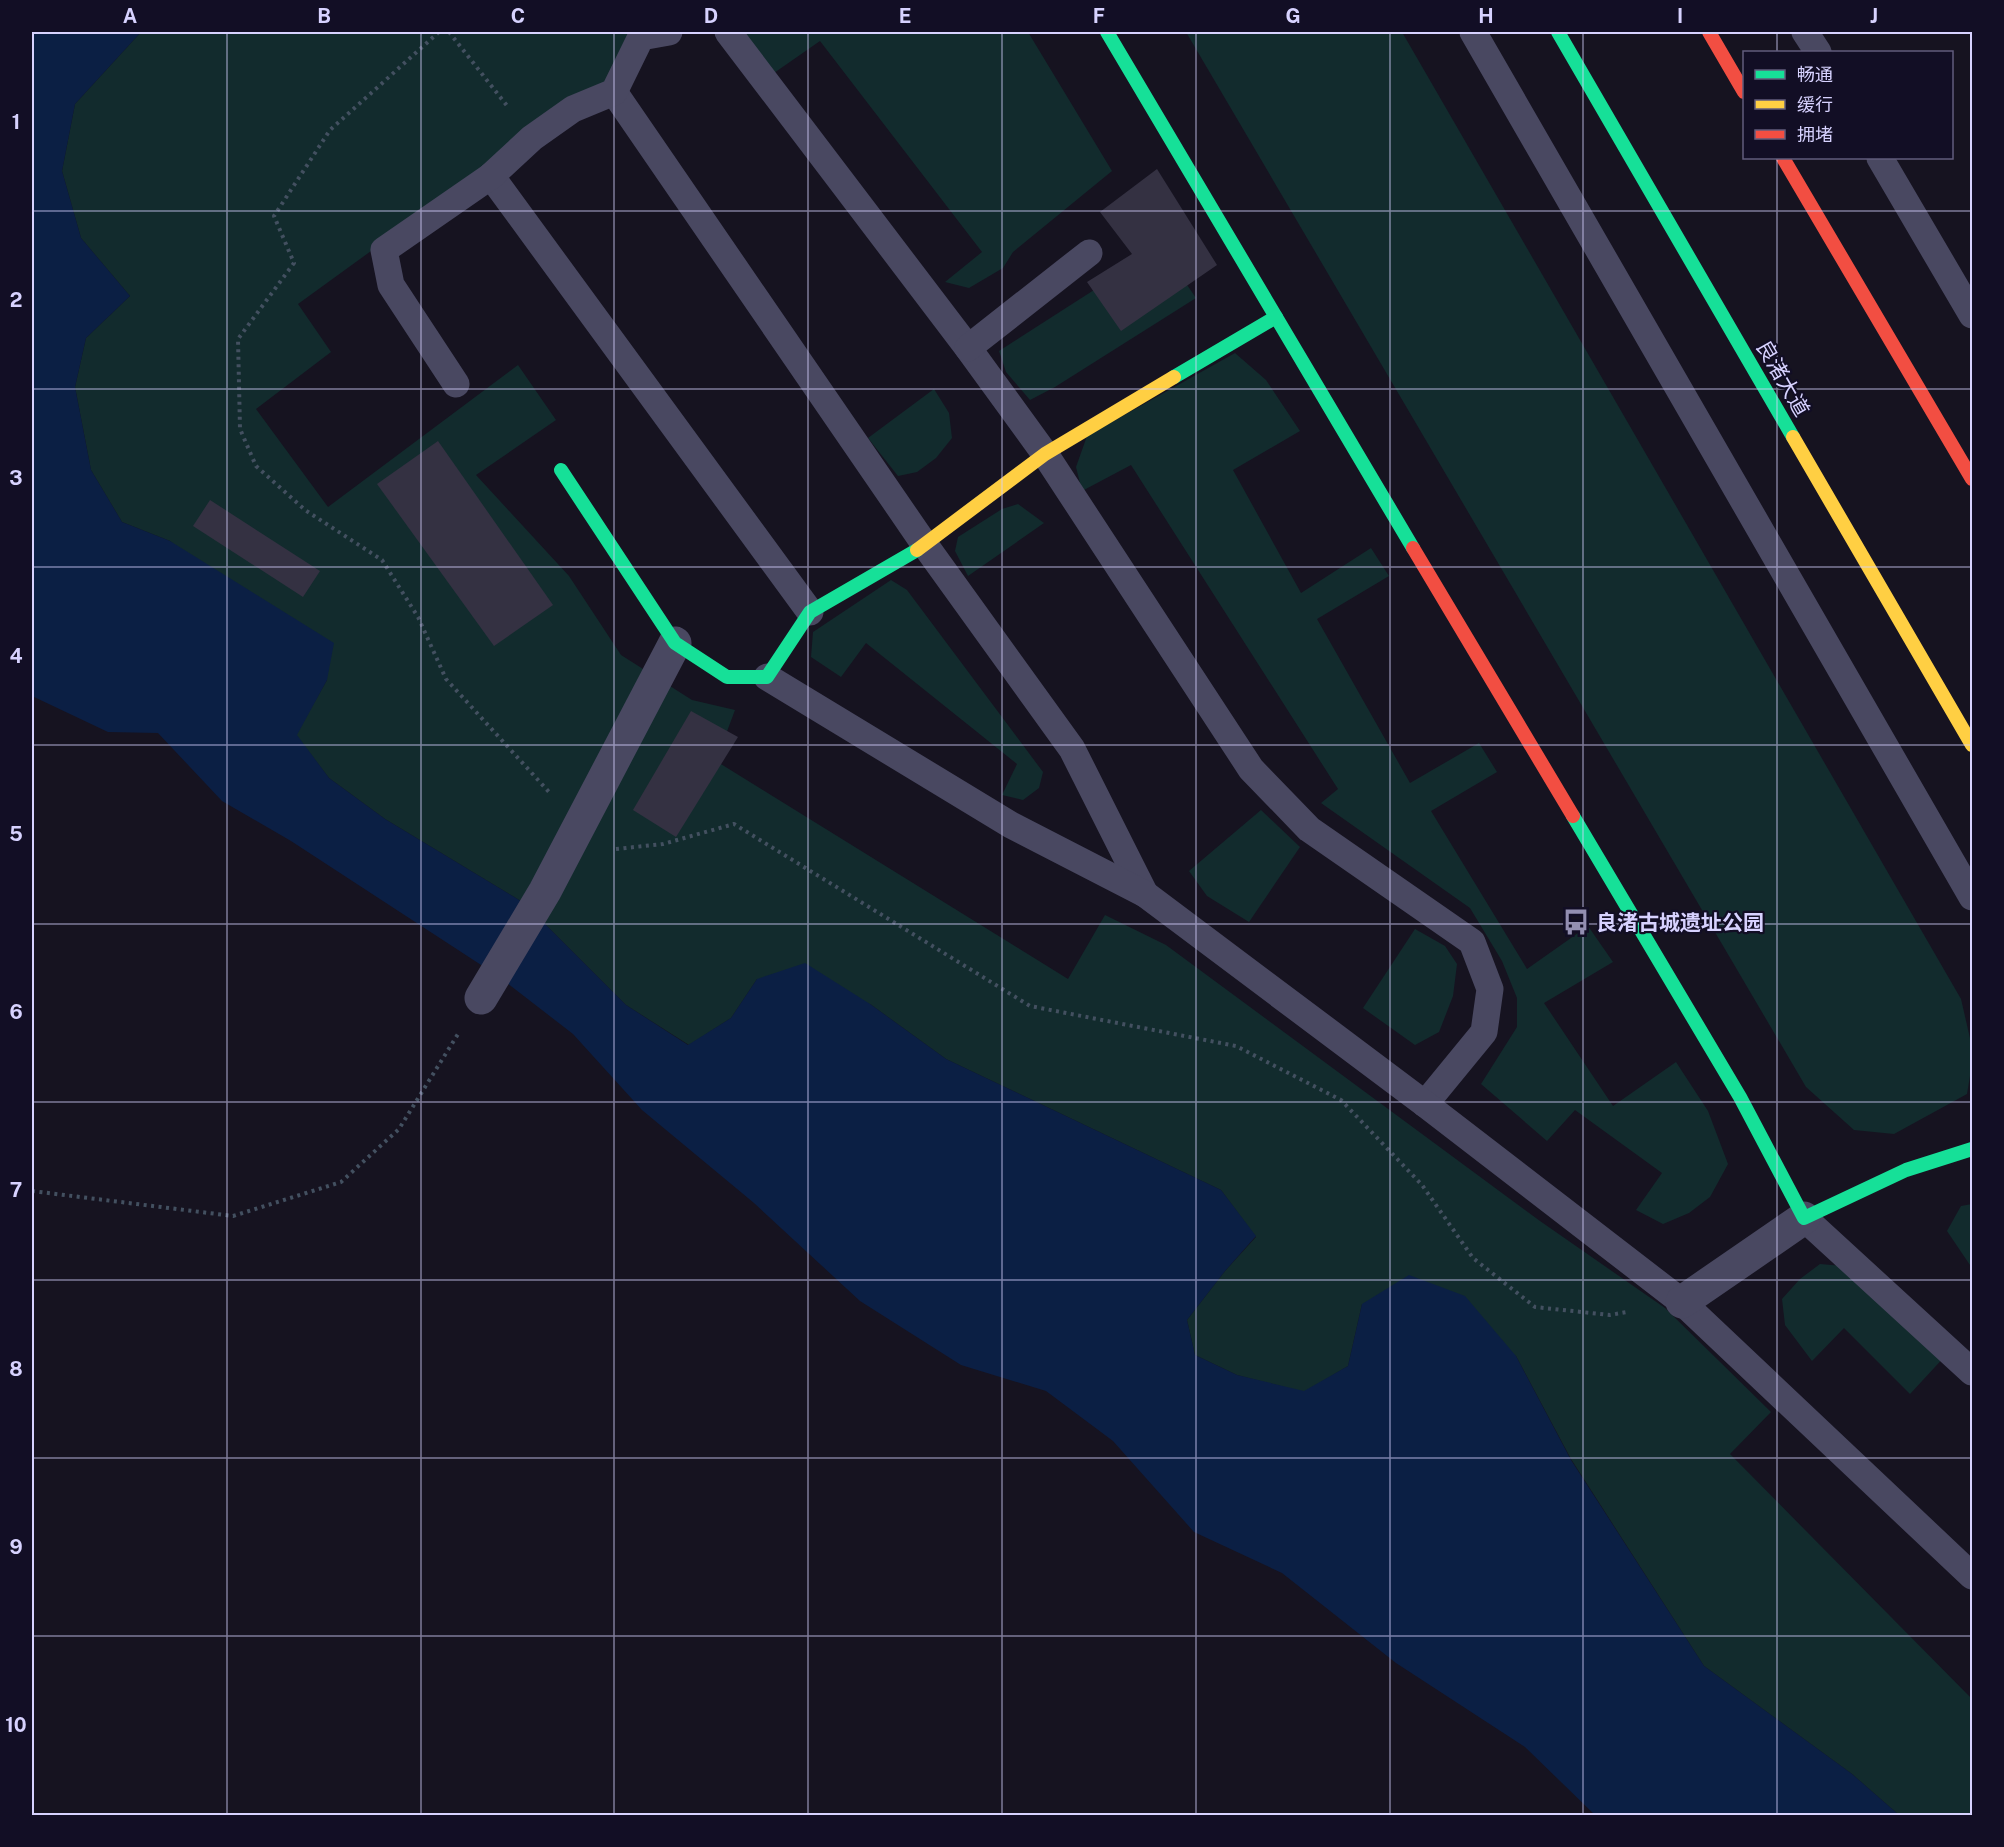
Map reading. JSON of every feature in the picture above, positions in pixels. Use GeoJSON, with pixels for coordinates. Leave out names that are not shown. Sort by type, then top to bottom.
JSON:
{"type":"FeatureCollection","features":[{"type":"Feature","properties":{"kind":"main road"},"geometry":{"type":"LineString","coordinates":[[1107,32],[1740,1097],[1804,1218],[1906,1170],[1972,1149]]}},
{"type":"Feature","properties":{"kind":"main road","name":"良渚大道"},"geometry":{"type":"LineString","coordinates":[[1558,32],[1972,745]]}},
{"type":"Feature","properties":{"kind":"main road"},"geometry":{"type":"LineString","coordinates":[[1709,32],[1743,90]]}},
{"type":"Feature","properties":{"kind":"main road"},"geometry":{"type":"LineString","coordinates":[[1784,159],[1972,479]]}},
{"type":"Feature","properties":{"kind":"main road"},"geometry":{"type":"LineString","coordinates":[[561,470],[675,643],[727,677],[767,677],[810,612],[925,545],[1045,454],[1276,317]]}},
{"type":"Feature","properties":{"kind":"street"},"geometry":{"type":"LineString","coordinates":[[481,998],[545,891],[675,643]]}},
{"type":"Feature","properties":{"kind":"street"},"geometry":{"type":"LineString","coordinates":[[1682,1302],[1804,1218]]}},
{"type":"Feature","properties":{"kind":"lane"},"geometry":{"type":"LineString","coordinates":[[456,384],[391,285],[384,250],[491,176],[532,138],[573,109],[614,92],[641,37],[669,32]]}},
{"type":"Feature","properties":{"kind":"lane"},"geometry":{"type":"LineString","coordinates":[[728,32],[968,348],[1045,454],[1251,769],[1309,829],[1472,942],[1490,989],[1484,1032],[1425,1104]]}},
{"type":"Feature","properties":{"kind":"lane"},"geometry":{"type":"LineString","coordinates":[[1473,32],[1972,897]]}},
{"type":"Feature","properties":{"kind":"lane"},"geometry":{"type":"LineString","coordinates":[[1805,32],[1817,51]]}},
{"type":"Feature","properties":{"kind":"lane"},"geometry":{"type":"LineString","coordinates":[[614,92],[925,545],[1072,749],[1145,894]]}},
{"type":"Feature","properties":{"kind":"lane"},"geometry":{"type":"LineString","coordinates":[[1881,159],[1972,315]]}},
{"type":"Feature","properties":{"kind":"lane"},"geometry":{"type":"LineString","coordinates":[[491,176],[810,612]]}},
{"type":"Feature","properties":{"kind":"lane"},"geometry":{"type":"LineString","coordinates":[[968,348],[1089,253]]}},
{"type":"Feature","properties":{"kind":"lane"},"geometry":{"type":"LineString","coordinates":[[767,677],[1011,825],[1145,894],[1425,1104],[1682,1302],[1972,1576]]}},
{"type":"Feature","properties":{"kind":"lane"},"geometry":{"type":"LineString","coordinates":[[1804,1218],[1972,1372]]}},
{"type":"Feature","properties":{"kind":"path"},"geometry":{"type":"LineString","coordinates":[[439,32],[330,130],[274,216],[294,263],[238,339],[240,429],[256,466],[304,510],[382,560],[418,617],[446,679],[580,826],[616,849],[663,844],[734,825],[1030,1006],[1236,1046],[1341,1100],[1422,1185],[1473,1258],[1535,1307],[1610,1315],[1682,1302]]}},
{"type":"Feature","properties":{"kind":"path"},"geometry":{"type":"LineString","coordinates":[[449,32],[532,138]]}},
{"type":"Feature","properties":{"kind":"path"},"geometry":{"type":"LineString","coordinates":[[32,1191],[233,1216],[341,1182],[399,1129],[481,998]]}},
{"type":"Feature","properties":{"kind":"green space"},"geometry":{"type":"Polygon","coordinates":[[[141,32],[673,32],[298,304],[331,352],[256,409],[328,507],[518,365],[556,420],[476,475],[569,576],[621,655],[692,700],[735,710],[716,761],[1068,979],[1105,915],[1166,945],[1540,1221],[1665,1308],[1771,1412],[1730,1454],[1972,1699],[1972,1815],[1899,1815],[1852,1774],[1704,1666],[1571,1459],[1516,1356],[1362,1304],[1348,1366],[1304,1392],[1237,1375],[1195,1355],[1187,1320],[1225,1271],[1256,1237],[1221,1190],[946,1059],[870,1004],[757,979],[731,1018],[689,1045],[626,1005],[524,903],[385,819],[329,778],[296,735],[327,680],[170,541],[122,522],[91,470],[75,387],[86,338],[130,296],[81,238],[62,171],[75,104],[141,32]]]}},
{"type":"Feature","properties":{"kind":"green space"},"geometry":{"type":"Polygon","coordinates":[[[741,32],[1028,32],[1112,171],[1013,252],[1003,268],[969,288],[945,282],[982,252],[820,41],[774,73],[741,32]]]}},
{"type":"Feature","properties":{"kind":"green space"},"geometry":{"type":"Polygon","coordinates":[[[1186,32],[1402,32],[1961,999],[1972,1047],[1967,1094],[1894,1134],[1854,1130],[1806,1087],[1186,32]]]}},
{"type":"Feature","properties":{"kind":"green space"},"geometry":{"type":"Polygon","coordinates":[[[1161,247],[1196,298],[1055,387],[1030,400],[1006,372],[999,351],[1161,247]]]}},
{"type":"Feature","properties":{"kind":"green space"},"geometry":{"type":"Polygon","coordinates":[[[1235,353],[1266,380],[1300,431],[1233,470],[1301,593],[1371,548],[1389,576],[1317,619],[1410,783],[1479,743],[1497,772],[1431,811],[1527,969],[1588,926],[1613,962],[1544,1003],[1613,1106],[1676,1062],[1708,1111],[1728,1164],[1710,1197],[1689,1213],[1663,1224],[1636,1210],[1662,1173],[1575,1110],[1547,1141],[1481,1084],[1517,1027],[1517,998],[1502,961],[1470,908],[1321,803],[1338,789],[1131,465],[1082,491],[1076,467],[1087,436],[1235,353]]]}},
{"type":"Feature","properties":{"kind":"green space"},"geometry":{"type":"Polygon","coordinates":[[[934,389],[949,413],[952,438],[936,458],[917,472],[898,476],[868,438],[934,389]]]}},
{"type":"Feature","properties":{"kind":"green space"},"geometry":{"type":"Polygon","coordinates":[[[1018,504],[1044,523],[968,576],[955,551],[958,537],[1002,509],[1018,504]]]}},
{"type":"Feature","properties":{"kind":"green space"},"geometry":{"type":"Polygon","coordinates":[[[891,580],[907,590],[1043,772],[1039,788],[1023,800],[1002,795],[1017,764],[866,643],[841,677],[811,657],[813,632],[891,580]]]}},
{"type":"Feature","properties":{"kind":"green space"},"geometry":{"type":"Polygon","coordinates":[[[1261,810],[1300,847],[1249,922],[1207,896],[1189,871],[1261,810]]]}},
{"type":"Feature","properties":{"kind":"green space"},"geometry":{"type":"Polygon","coordinates":[[[1415,929],[1445,946],[1457,964],[1453,996],[1439,1032],[1415,1045],[1363,1008],[1415,929]]]}},
{"type":"Feature","properties":{"kind":"green space"},"geometry":{"type":"Polygon","coordinates":[[[1972,1204],[1972,1268],[1947,1231],[1961,1206],[1972,1204]]]}},
{"type":"Feature","properties":{"kind":"green space"},"geometry":{"type":"Polygon","coordinates":[[[1820,1264],[1854,1267],[1947,1354],[1910,1394],[1844,1328],[1812,1361],[1785,1325],[1782,1299],[1800,1279],[1820,1264]]]}},
{"type":"Feature","properties":{"kind":"water"},"geometry":{"type":"Polygon","coordinates":[[[32,32],[141,32],[75,104],[62,171],[81,238],[130,296],[86,338],[75,387],[91,470],[122,522],[170,541],[334,643],[327,680],[297,735],[329,778],[385,819],[524,903],[626,1005],[688,1045],[731,1018],[757,979],[805,963],[870,1004],[946,1059],[1221,1190],[1256,1236],[1187,1320],[1195,1355],[1237,1375],[1304,1391],[1348,1366],[1362,1304],[1409,1275],[1465,1296],[1516,1356],[1571,1460],[1704,1666],[1852,1774],[1899,1815],[1595,1815],[1525,1747],[1396,1663],[1282,1573],[1194,1532],[1113,1441],[1046,1391],[961,1365],[860,1301],[754,1203],[642,1110],[573,1034],[498,976],[291,841],[222,801],[158,733],[108,732],[32,696],[32,32]]]}},
{"type":"Feature","properties":{"kind":"building"},"geometry":{"type":"Polygon","coordinates":[[[1157,169],[1217,265],[1121,331],[1087,282],[1132,254],[1100,212],[1157,169]]]}},
{"type":"Feature","properties":{"kind":"building"},"geometry":{"type":"Polygon","coordinates":[[[438,441],[553,605],[494,646],[377,484],[438,441]]]}},
{"type":"Feature","properties":{"kind":"building"},"geometry":{"type":"Polygon","coordinates":[[[210,500],[320,571],[303,597],[193,526],[210,500]]]}},
{"type":"Feature","properties":{"kind":"building"},"geometry":{"type":"Polygon","coordinates":[[[691,711],[738,737],[676,837],[633,810],[691,711]]]}},
{"type":"Feature","properties":{"kind":"traffic: fast"},"geometry":{"type":"LineString","coordinates":[[1107,32],[1413,548]]}},
{"type":"Feature","properties":{"kind":"traffic: fast"},"geometry":{"type":"LineString","coordinates":[[1558,32],[1793,437]]}},
{"type":"Feature","properties":{"kind":"traffic: fast"},"geometry":{"type":"LineString","coordinates":[[1174,377],[1276,317]]}},
{"type":"Feature","properties":{"kind":"traffic: fast"},"geometry":{"type":"LineString","coordinates":[[561,470],[675,643],[727,677],[767,677],[810,612],[917,550]]}},
{"type":"Feature","properties":{"kind":"traffic: fast"},"geometry":{"type":"LineString","coordinates":[[1573,816],[1740,1097],[1804,1218],[1906,1170],[1972,1149]]}},
{"type":"Feature","properties":{"kind":"traffic: slow"},"geometry":{"type":"LineString","coordinates":[[917,550],[1045,454],[1174,377]]}},
{"type":"Feature","properties":{"kind":"traffic: slow"},"geometry":{"type":"LineString","coordinates":[[1793,437],[1972,745]]}},
{"type":"Feature","properties":{"kind":"traffic: jam"},"geometry":{"type":"LineString","coordinates":[[1709,32],[1743,90]]}},
{"type":"Feature","properties":{"kind":"traffic: jam"},"geometry":{"type":"LineString","coordinates":[[1784,159],[1972,479]]}},
{"type":"Feature","properties":{"kind":"traffic: jam"},"geometry":{"type":"LineString","coordinates":[[1413,548],[1573,816]]}},
{"type":"Feature","properties":{"kind":"place","name":"良渚古城遗址公园"},"geometry":{"type":"Point","coordinates":[1576,922]}}]}
